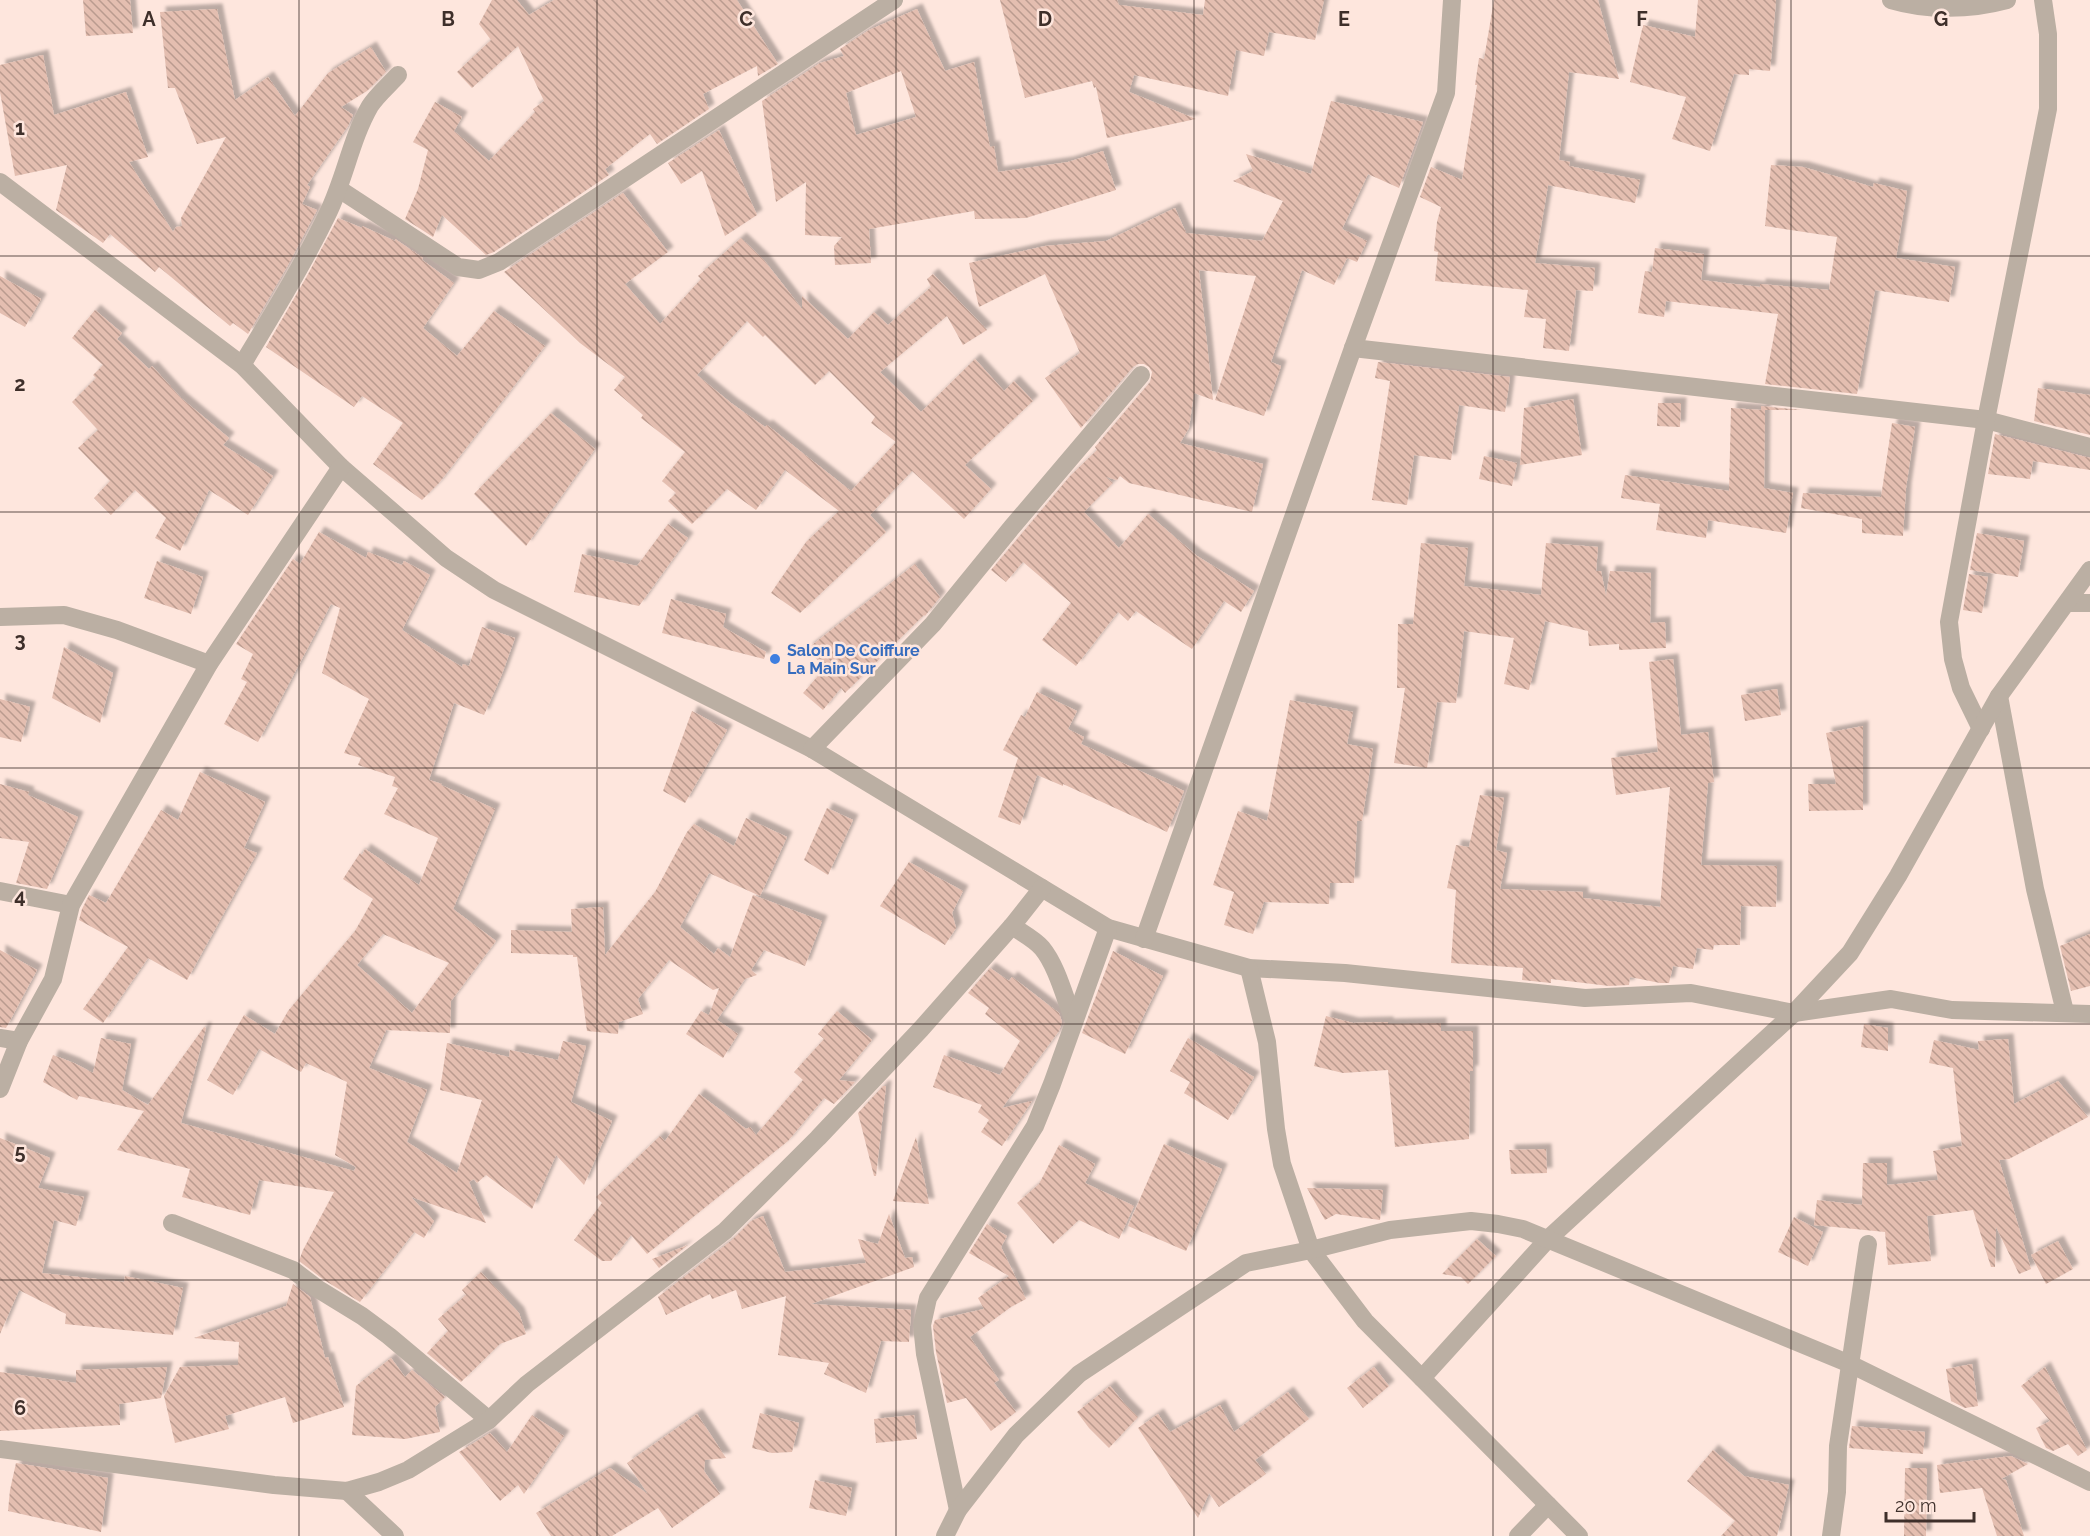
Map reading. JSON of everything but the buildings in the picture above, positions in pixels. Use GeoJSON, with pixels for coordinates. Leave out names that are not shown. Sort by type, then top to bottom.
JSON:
{"type":"FeatureCollection","features":[{"type":"Feature","properties":{"kind":"street"},"geometry":{"type":"LineString","coordinates":[[339,189],[458,267],[479,270],[499,262],[894,0]]}},
{"type":"Feature","properties":{"kind":"street"},"geometry":{"type":"LineString","coordinates":[[1144,939],[1353,348],[1446,93],[1452,0]]}},
{"type":"Feature","properties":{"kind":"street"},"geometry":{"type":"LineString","coordinates":[[1891,0],[1941,9],[2007,0]]}},
{"type":"Feature","properties":{"kind":"street"},"geometry":{"type":"LineString","coordinates":[[1981,729],[1961,688],[1953,658],[1949,622],[1986,420],[2048,109],[2048,34],[2043,0]]}},
{"type":"Feature","properties":{"kind":"street"},"geometry":{"type":"LineString","coordinates":[[242,365],[314,241],[339,189],[357,135],[371,104],[398,75]]}},
{"type":"Feature","properties":{"kind":"street"},"geometry":{"type":"LineString","coordinates":[[0,182],[242,365],[341,467],[446,558],[494,590],[813,749],[1108,928],[1249,968],[1345,973],[1585,998],[1691,993],[1794,1013],[1891,999],[1952,1010],[2090,1014]]}},
{"type":"Feature","properties":{"kind":"street"},"geometry":{"type":"LineString","coordinates":[[1353,348],[1986,420],[2090,447]]}},
{"type":"Feature","properties":{"kind":"street"},"geometry":{"type":"LineString","coordinates":[[813,749],[933,624],[1141,375]]}},
{"type":"Feature","properties":{"kind":"street"},"geometry":{"type":"LineString","coordinates":[[0,1089],[19,1041],[53,979],[71,905],[209,664],[341,467]]}},
{"type":"Feature","properties":{"kind":"street"},"geometry":{"type":"LineString","coordinates":[[1422,1378],[1548,1239],[1794,1013],[1850,953],[1898,876],[2000,696],[2090,570]]}},
{"type":"Feature","properties":{"kind":"street"},"geometry":{"type":"LineString","coordinates":[[2067,603],[2090,603]]}},
{"type":"Feature","properties":{"kind":"street"},"geometry":{"type":"LineString","coordinates":[[0,616],[64,615],[117,630],[209,664]]}},
{"type":"Feature","properties":{"kind":"street"},"geometry":{"type":"LineString","coordinates":[[2000,696],[2035,889],[2065,1012]]}},
{"type":"Feature","properties":{"kind":"street"},"geometry":{"type":"LineString","coordinates":[[0,1449],[274,1485],[347,1491],[380,1482],[408,1470],[489,1420],[527,1384],[725,1231],[818,1138],[921,1029],[1012,926],[1042,888]]}},
{"type":"Feature","properties":{"kind":"street"},"geometry":{"type":"LineString","coordinates":[[0,891],[71,905]]}},
{"type":"Feature","properties":{"kind":"street"},"geometry":{"type":"LineString","coordinates":[[1012,926],[1043,949],[1074,1021]]}},
{"type":"Feature","properties":{"kind":"street"},"geometry":{"type":"LineString","coordinates":[[958,1510],[925,1354],[922,1324],[928,1298],[1035,1126],[1108,928]]}},
{"type":"Feature","properties":{"kind":"street"},"geometry":{"type":"LineString","coordinates":[[1249,968],[1267,1042],[1282,1164],[1311,1250],[1365,1321],[1579,1536]]}},
{"type":"Feature","properties":{"kind":"street"},"geometry":{"type":"LineString","coordinates":[[0,1038],[19,1041]]}},
{"type":"Feature","properties":{"kind":"street"},"geometry":{"type":"LineString","coordinates":[[945,1536],[958,1510],[1016,1435],[1079,1374],[1246,1263],[1311,1250],[1390,1230],[1471,1221],[1523,1229],[1850,1364],[2090,1482]]}},
{"type":"Feature","properties":{"kind":"street"},"geometry":{"type":"LineString","coordinates":[[172,1223],[293,1270],[389,1336],[489,1420]]}},
{"type":"Feature","properties":{"kind":"street"},"geometry":{"type":"LineString","coordinates":[[1831,1536],[1838,1492],[1838,1446],[1868,1244]]}},
{"type":"Feature","properties":{"kind":"street"},"geometry":{"type":"LineString","coordinates":[[347,1491],[395,1536]]}},
{"type":"Feature","properties":{"kind":"street"},"geometry":{"type":"LineString","coordinates":[[1518,1536],[1548,1505]]}},
{"type":"Feature","properties":{"kind":"place","name":"Salon De Coiffure La Main Sur"},"geometry":{"type":"Point","coordinates":[775,659]}}]}
